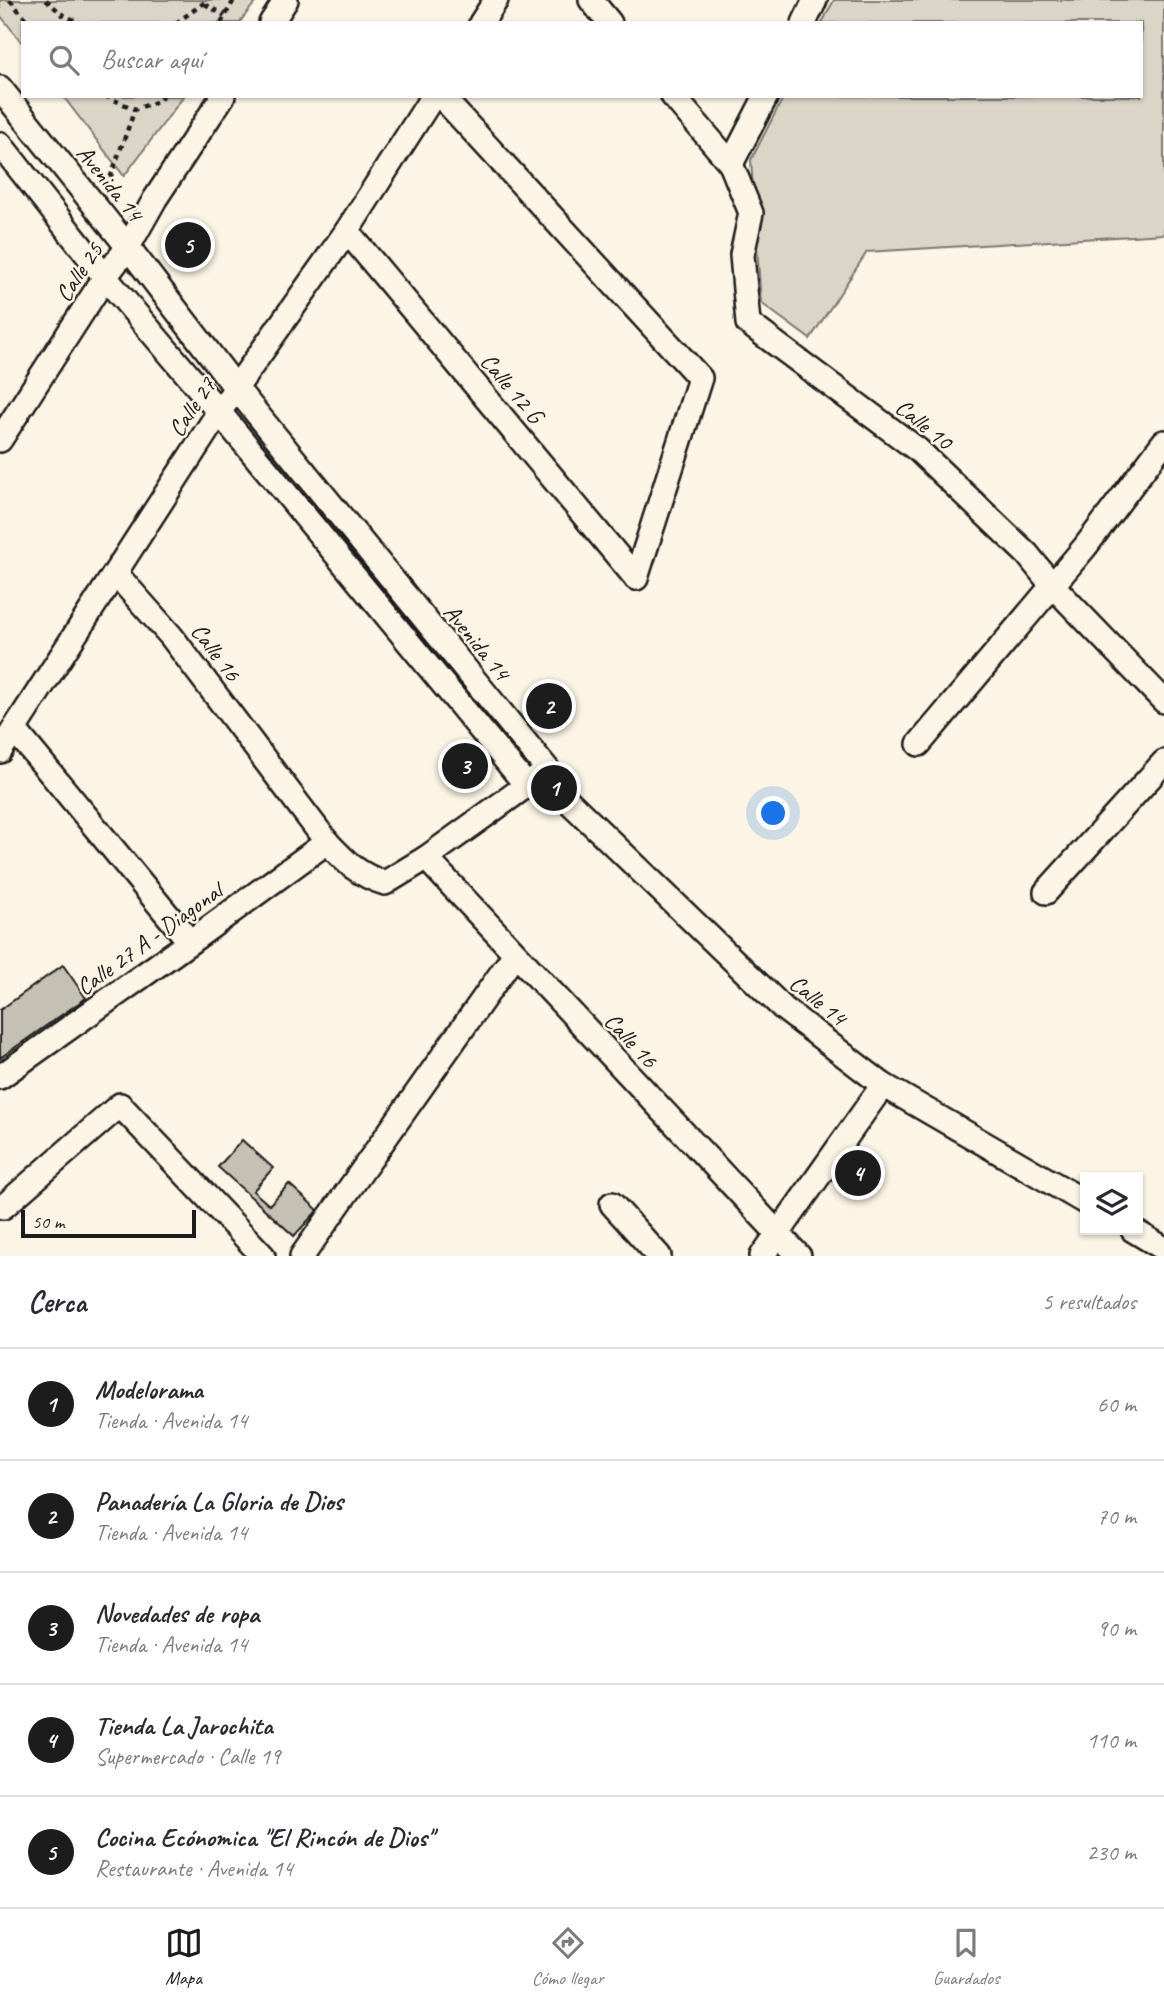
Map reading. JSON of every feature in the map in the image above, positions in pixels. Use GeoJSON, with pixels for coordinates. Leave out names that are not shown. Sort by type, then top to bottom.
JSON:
{"type":"FeatureCollection","features":[{"type":"Feature","properties":{"kind":"street"},"geometry":{"type":"LineString","coordinates":[[272,21],[286,0]]}},
{"type":"Feature","properties":{"kind":"street"},"geometry":{"type":"LineString","coordinates":[[482,21],[496,0]]}},
{"type":"Feature","properties":{"kind":"street"},"geometry":{"type":"LineString","coordinates":[[591,0],[608,21]]}},
{"type":"Feature","properties":{"kind":"street"},"geometry":{"type":"LineString","coordinates":[[805,21],[815,0]]}},
{"type":"Feature","properties":{"kind":"street","name":"Avenida 14"},"geometry":{"type":"LineString","coordinates":[[0,88],[128,247],[236,388],[552,779]]}},
{"type":"Feature","properties":{"kind":"street","name":"Calle 25"},"geometry":{"type":"LineString","coordinates":[[0,440],[105,277],[128,247],[155,199],[222,98]]}},
{"type":"Feature","properties":{"kind":"street","name":"Calle 27"},"geometry":{"type":"LineString","coordinates":[[0,751],[219,412],[347,232],[432,98]]}},
{"type":"Feature","properties":{"kind":"street","name":"Calle 12 G"},"geometry":{"type":"LineString","coordinates":[[347,232],[636,578],[700,378],[443,98]]}},
{"type":"Feature","properties":{"kind":"street","name":"Calle 10"},"geometry":{"type":"LineString","coordinates":[[675,98],[731,164],[751,213],[742,255],[747,323],[918,450],[1027,554],[1052,585],[1164,701]]}},
{"type":"Feature","properties":{"kind":"street"},"geometry":{"type":"LineString","coordinates":[[731,164],[765,98]]}},
{"type":"Feature","properties":{"kind":"street"},"geometry":{"type":"LineString","coordinates":[[0,144],[105,277],[527,786]]}},
{"type":"Feature","properties":{"kind":"street"},"geometry":{"type":"LineString","coordinates":[[919,744],[1085,547],[1164,442]]}},
{"type":"Feature","properties":{"kind":"street","name":"Calle 16"},"geometry":{"type":"LineString","coordinates":[[116,574],[171,636],[327,842],[353,869],[385,883],[426,858],[799,1256]]}},
{"type":"Feature","properties":{"kind":"street"},"geometry":{"type":"LineString","coordinates":[[14,729],[190,942]]}},
{"type":"Feature","properties":{"kind":"street"},"geometry":{"type":"LineString","coordinates":[[1046,892],[1164,762]]}},
{"type":"Feature","properties":{"kind":"street"},"geometry":{"type":"LineString","coordinates":[[426,858],[527,786],[552,779]]}},
{"type":"Feature","properties":{"kind":"street","name":"Calle 14"},"geometry":{"type":"LineString","coordinates":[[552,779],[784,1009],[883,1085],[1080,1199]]}},
{"type":"Feature","properties":{"kind":"street","name":"Calle 27 A - Diagonal"},"geometry":{"type":"LineString","coordinates":[[0,1077],[327,842]]}},
{"type":"Feature","properties":{"kind":"street"},"geometry":{"type":"LineString","coordinates":[[302,1256],[515,954]]}},
{"type":"Feature","properties":{"kind":"street"},"geometry":{"type":"LineString","coordinates":[[762,1256],[883,1085]]}},
{"type":"Feature","properties":{"kind":"street"},"geometry":{"type":"LineString","coordinates":[[3,1208],[120,1105],[263,1256]]}},
{"type":"Feature","properties":{"kind":"street"},"geometry":{"type":"LineString","coordinates":[[612,1205],[659,1256]]}},
{"type":"Feature","properties":{"kind":"street"},"geometry":{"type":"LineString","coordinates":[[1142,1235],[1164,1248],[1163,1256]]}},
{"type":"Feature","properties":{"kind":"path"},"geometry":{"type":"LineString","coordinates":[[10,0],[27,21]]}},
{"type":"Feature","properties":{"kind":"path"},"geometry":{"type":"LineString","coordinates":[[46,0],[63,15],[76,21]]}},
{"type":"Feature","properties":{"kind":"path"},"geometry":{"type":"LineString","coordinates":[[222,21],[234,0]]}},
{"type":"Feature","properties":{"kind":"path"},"geometry":{"type":"LineString","coordinates":[[179,21],[207,2],[225,16]]}},
{"type":"Feature","properties":{"kind":"path"},"geometry":{"type":"LineString","coordinates":[[109,98],[135,110],[161,98]]}},
{"type":"Feature","properties":{"kind":"path"},"geometry":{"type":"LineString","coordinates":[[98,211],[135,110]]}},
{"type":"Feature","properties":{"kind":"shaded area"},"geometry":{"type":"Polygon","coordinates":[[[0,0],[257,0],[241,21],[21,21],[21,41],[0,15],[0,0]]]}},
{"type":"Feature","properties":{"kind":"shaded area"},"geometry":{"type":"Polygon","coordinates":[[[834,0],[1164,0],[1164,234],[867,252],[810,339],[761,303],[751,160],[783,98],[1143,98],[1143,21],[823,21],[834,0]]]}},
{"type":"Feature","properties":{"kind":"shaded area"},"geometry":{"type":"Polygon","coordinates":[[[65,98],[182,98],[124,176],[65,98]]]}},
{"type":"Feature","properties":{"kind":"building"},"geometry":{"type":"Polygon","coordinates":[[[63,965],[86,998],[0,1058],[0,1010],[63,965]]]}},
{"type":"Feature","properties":{"kind":"building"},"geometry":{"type":"Polygon","coordinates":[[[242,1140],[273,1168],[253,1191],[269,1205],[289,1184],[318,1210],[294,1236],[218,1167],[242,1140]]]}},
{"type":"Feature","properties":{"kind":"place","name":"Cocina Ecónomica \"El Rincón de Dios\""},"geometry":{"type":"Point","coordinates":[188,245]}},
{"type":"Feature","properties":{"kind":"place","name":"Panadería La Gloria de Dios"},"geometry":{"type":"Point","coordinates":[549,706]}},
{"type":"Feature","properties":{"kind":"place","name":"Novedades de ropa"},"geometry":{"type":"Point","coordinates":[465,766]}},
{"type":"Feature","properties":{"kind":"place","name":"Modelorama"},"geometry":{"type":"Point","coordinates":[554,788]}},
{"type":"Feature","properties":{"kind":"place","name":"Tienda La Jarochita"},"geometry":{"type":"Point","coordinates":[858,1173]}}]}
